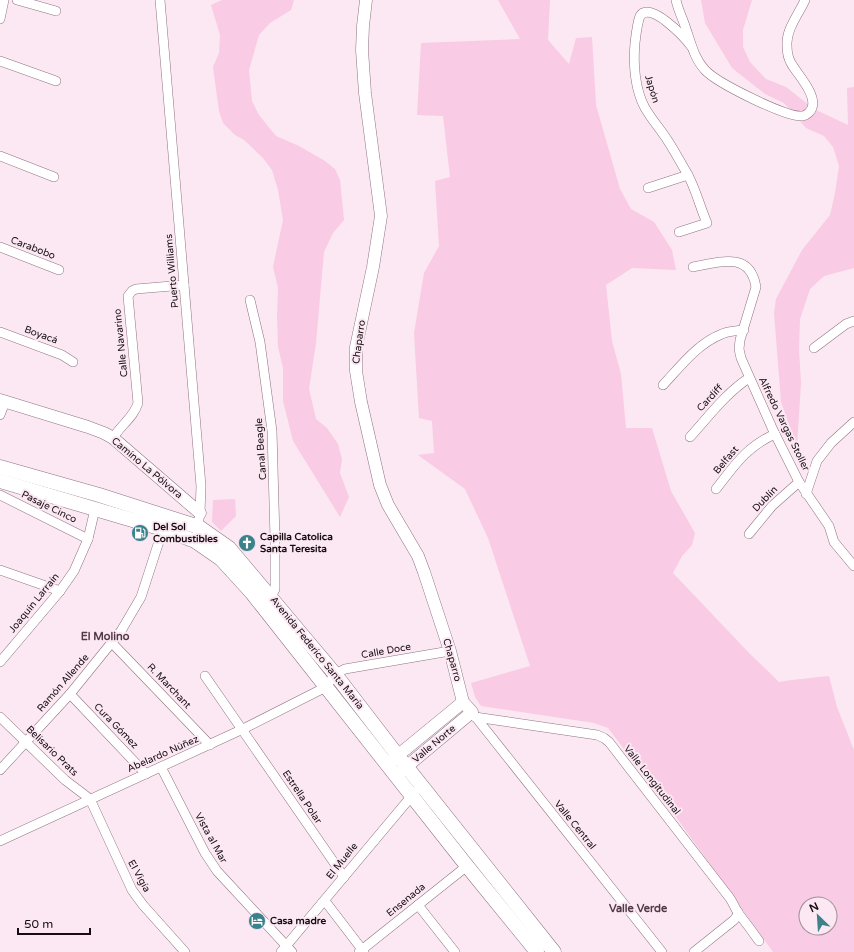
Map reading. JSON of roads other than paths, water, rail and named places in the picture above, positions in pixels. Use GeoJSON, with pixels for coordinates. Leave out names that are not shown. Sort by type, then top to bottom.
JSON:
{"type":"FeatureCollection","features":[{"type":"Feature","properties":{"kind":"main road","name":"Avenida Federico Santa María"},"geometry":{"type":"LineString","coordinates":[[0,467],[99,495],[229,548],[271,597],[330,681]]}},
{"type":"Feature","properties":{"kind":"main road","name":"Avenida Federico Santa María"},"geometry":{"type":"LineString","coordinates":[[0,481],[163,529],[197,534],[252,593],[330,681],[397,765],[422,786],[545,950]]}},
{"type":"Feature","properties":{"kind":"main road","name":"Avenida Federico Santa María"},"geometry":{"type":"LineString","coordinates":[[397,765],[411,795],[467,866],[545,950]]}},
{"type":"Feature","properties":{"kind":"street"},"geometry":{"type":"LineString","coordinates":[[0,19],[4,0]]}},
{"type":"Feature","properties":{"kind":"street"},"geometry":{"type":"LineString","coordinates":[[17,0],[56,11]]}},
{"type":"Feature","properties":{"kind":"street","name":"Puerto Williams"},"geometry":{"type":"LineString","coordinates":[[160,0],[201,486],[200,513],[197,534]]}},
{"type":"Feature","properties":{"kind":"street","name":"Chaparro"},"geometry":{"type":"LineString","coordinates":[[366,0],[362,26],[362,50],[365,93],[381,216],[374,261],[356,347],[356,371],[361,402],[380,485],[388,505],[418,556],[450,651],[464,702],[473,715]]}},
{"type":"Feature","properties":{"kind":"street"},"geometry":{"type":"LineString","coordinates":[[676,0],[691,46],[696,57],[705,70],[718,81],[764,104],[803,116],[811,110],[813,104],[810,92],[790,62],[787,44],[793,23],[805,0]]}},
{"type":"Feature","properties":{"kind":"street","name":"Japón"},"geometry":{"type":"LineString","coordinates":[[679,232],[707,223],[688,175],[668,141],[645,108],[639,91],[634,54],[640,16],[645,11],[650,9],[656,11],[673,24],[691,46]]}},
{"type":"Feature","properties":{"kind":"street"},"geometry":{"type":"LineString","coordinates":[[0,61],[56,81]]}},
{"type":"Feature","properties":{"kind":"street"},"geometry":{"type":"LineString","coordinates":[[0,156],[54,177]]}},
{"type":"Feature","properties":{"kind":"street"},"geometry":{"type":"LineString","coordinates":[[648,188],[688,175]]}},
{"type":"Feature","properties":{"kind":"street","name":"Carabobo"},"geometry":{"type":"LineString","coordinates":[[0,247],[59,270]]}},
{"type":"Feature","properties":{"kind":"street","name":"Alfredo Vargas Stoller"},"geometry":{"type":"LineString","coordinates":[[693,267],[723,262],[735,262],[743,264],[748,268],[754,279],[756,287],[739,349],[774,434],[799,482],[829,526],[834,542],[853,565]]}},
{"type":"Feature","properties":{"kind":"street","name":"Calle Navarino"},"geometry":{"type":"LineString","coordinates":[[113,438],[117,431],[136,409],[138,403],[128,296],[136,289],[184,285]]}},
{"type":"Feature","properties":{"kind":"street","name":"Canal Beagle"},"geometry":{"type":"LineString","coordinates":[[250,300],[260,342],[272,431],[275,589],[271,597]]}},
{"type":"Feature","properties":{"kind":"street"},"geometry":{"type":"LineString","coordinates":[[814,348],[846,324],[854,321]]}},
{"type":"Feature","properties":{"kind":"street"},"geometry":{"type":"LineString","coordinates":[[663,385],[692,354],[706,343],[722,334],[744,330]]}},
{"type":"Feature","properties":{"kind":"street","name":"Boyacá"},"geometry":{"type":"LineString","coordinates":[[0,332],[62,355],[73,362]]}},
{"type":"Feature","properties":{"kind":"street","name":"Cardiff"},"geometry":{"type":"LineString","coordinates":[[690,437],[726,396],[737,386],[750,378]]}},
{"type":"Feature","properties":{"kind":"street"},"geometry":{"type":"LineString","coordinates":[[0,415],[2,401]]}},
{"type":"Feature","properties":{"kind":"street","name":"Camino La Pólvora"},"geometry":{"type":"LineString","coordinates":[[2,401],[88,427],[113,438],[200,513]]}},
{"type":"Feature","properties":{"kind":"street"},"geometry":{"type":"LineString","coordinates":[[806,494],[817,461],[831,443],[854,422]]}},
{"type":"Feature","properties":{"kind":"street","name":"Belfast"},"geometry":{"type":"LineString","coordinates":[[716,490],[745,453],[762,440],[774,434]]}},
{"type":"Feature","properties":{"kind":"street","name":"Dublín"},"geometry":{"type":"LineString","coordinates":[[749,534],[772,506],[799,482]]}},
{"type":"Feature","properties":{"kind":"street","name":"Pasaje Cinco"},"geometry":{"type":"LineString","coordinates":[[0,495],[88,539]]}},
{"type":"Feature","properties":{"kind":"street","name":"Joaquín Larraín"},"geometry":{"type":"LineString","coordinates":[[0,662],[4,651],[60,591],[74,571],[88,539],[95,509]]}},
{"type":"Feature","properties":{"kind":"street","name":"Ramón Allende"},"geometry":{"type":"LineString","coordinates":[[0,770],[70,694],[112,643],[141,597],[163,529]]}},
{"type":"Feature","properties":{"kind":"street"},"geometry":{"type":"LineString","coordinates":[[0,570],[60,591]]}},
{"type":"Feature","properties":{"kind":"street","name":"R. Marchant"},"geometry":{"type":"LineString","coordinates":[[112,643],[210,745]]}},
{"type":"Feature","properties":{"kind":"street","name":"Calle Doce"},"geometry":{"type":"LineString","coordinates":[[330,681],[345,669],[450,651]]}},
{"type":"Feature","properties":{"kind":"street","name":"Estrella Polar"},"geometry":{"type":"LineString","coordinates":[[205,676],[344,877]]}},
{"type":"Feature","properties":{"kind":"street","name":"Abelardo Núñez"},"geometry":{"type":"LineString","coordinates":[[0,841],[243,730],[330,681]]}},
{"type":"Feature","properties":{"kind":"street","name":"Cura Gómez"},"geometry":{"type":"LineString","coordinates":[[70,694],[146,774]]}},
{"type":"Feature","properties":{"kind":"street","name":"Valle Norte"},"geometry":{"type":"LineString","coordinates":[[397,765],[464,702]]}},
{"type":"Feature","properties":{"kind":"street","name":"Valle Norte"},"geometry":{"type":"LineString","coordinates":[[397,765],[473,715]]}},
{"type":"Feature","properties":{"kind":"street","name":"Valle Longitudinal"},"geometry":{"type":"LineString","coordinates":[[473,715],[597,735],[604,738],[609,742],[729,897],[738,912],[759,940]]}},
{"type":"Feature","properties":{"kind":"street","name":"Valle Central"},"geometry":{"type":"LineString","coordinates":[[473,715],[662,952]]}},
{"type":"Feature","properties":{"kind":"street","name":"Belisario Prats"},"geometry":{"type":"LineString","coordinates":[[0,717],[65,780],[90,800]]}},
{"type":"Feature","properties":{"kind":"street","name":"Vista al Mar"},"geometry":{"type":"LineString","coordinates":[[161,767],[204,853],[217,871],[287,950]]}},
{"type":"Feature","properties":{"kind":"street","name":"El Muelle"},"geometry":{"type":"LineString","coordinates":[[287,950],[411,795],[422,786]]}},
{"type":"Feature","properties":{"kind":"street","name":"El Vigía"},"geometry":{"type":"LineString","coordinates":[[90,800],[132,890],[143,905],[186,952]]}},
{"type":"Feature","properties":{"kind":"street","name":"Ensenada"},"geometry":{"type":"LineString","coordinates":[[362,951],[467,866]]}},
{"type":"Feature","properties":{"kind":"street"},"geometry":{"type":"LineString","coordinates":[[325,901],[362,951]]}},
{"type":"Feature","properties":{"kind":"street"},"geometry":{"type":"LineString","coordinates":[[418,905],[452,951]]}},
{"type":"Feature","properties":{"kind":"street"},"geometry":{"type":"LineString","coordinates":[[694,952],[734,920],[738,912]]}},
{"type":"Feature","properties":{"kind":"place","name":"Del Sol Combustibles"},"geometry":{"type":"Point","coordinates":[140,533]}},
{"type":"Feature","properties":{"kind":"place","name":"Capilla Catolica Santa Teresita"},"geometry":{"type":"Point","coordinates":[247,543]}},
{"type":"Feature","properties":{"kind":"place","name":"Casa madre"},"geometry":{"type":"Point","coordinates":[257,921]}},
{"type":"Feature","properties":{"kind":"district","name":"El Molino"},"geometry":{"type":"Point","coordinates":[105,636]}},
{"type":"Feature","properties":{"kind":"district","name":"Valle Verde"},"geometry":{"type":"Point","coordinates":[638,908]}}]}
